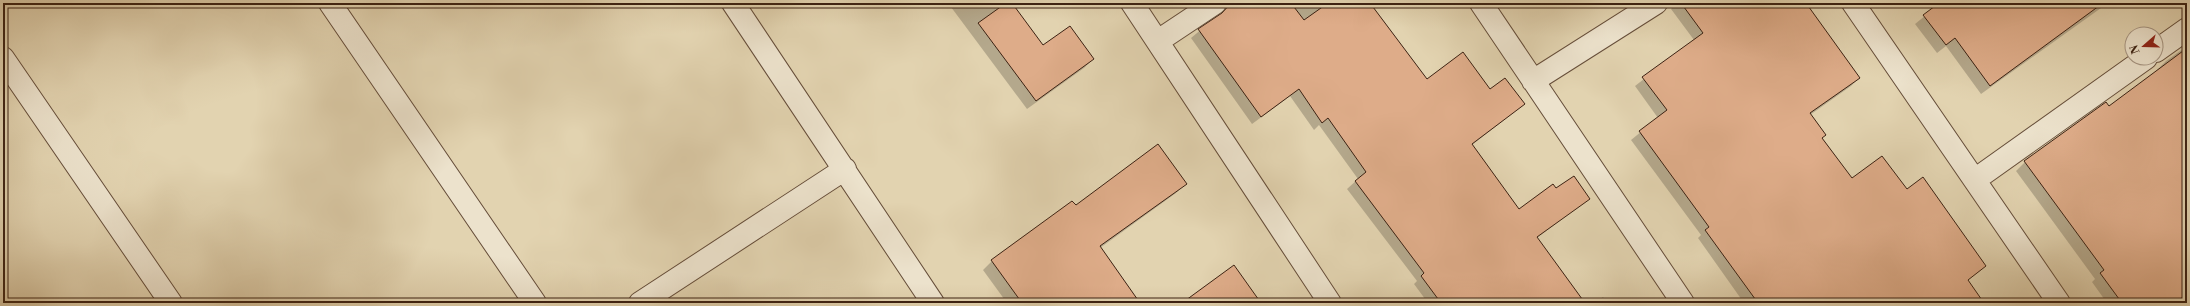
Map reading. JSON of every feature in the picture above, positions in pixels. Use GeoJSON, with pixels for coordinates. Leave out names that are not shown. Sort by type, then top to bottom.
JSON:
{"type":"FeatureCollection","features":[{"type":"Feature","properties":{"kind":"street"},"geometry":{"type":"LineString","coordinates":[[330,3],[535,303]]}},
{"type":"Feature","properties":{"kind":"street"},"geometry":{"type":"LineString","coordinates":[[733,3],[933,303]]}},
{"type":"Feature","properties":{"kind":"street"},"geometry":{"type":"LineString","coordinates":[[1132,3],[1330,303]]}},
{"type":"Feature","properties":{"kind":"street"},"geometry":{"type":"LineString","coordinates":[[1158,41],[1215,3]]}},
{"type":"Feature","properties":{"kind":"street"},"geometry":{"type":"LineString","coordinates":[[1481,3],[1683,303]]}},
{"type":"Feature","properties":{"kind":"street"},"geometry":{"type":"LineString","coordinates":[[1533,81],[1656,3]]}},
{"type":"Feature","properties":{"kind":"street"},"geometry":{"type":"LineString","coordinates":[[1853,3],[1976,179],[2059,303]]}},
{"type":"Feature","properties":{"kind":"street"},"geometry":{"type":"LineString","coordinates":[[2164,45],[2187,29]]}},
{"type":"Feature","properties":{"kind":"street"},"geometry":{"type":"LineString","coordinates":[[3,58],[171,303]]}},
{"type":"Feature","properties":{"kind":"street"},"geometry":{"type":"LineString","coordinates":[[1976,179],[2135,66]]}},
{"type":"Feature","properties":{"kind":"street"},"geometry":{"type":"LineString","coordinates":[[640,303],[845,169]]}},
{"type":"Feature","properties":{"kind":"building"},"geometry":{"type":"Polygon","coordinates":[[[1006,3],[1012,3],[1043,45],[1070,26],[1094,59],[1036,101],[978,23],[1006,3]]]}},
{"type":"Feature","properties":{"kind":"building"},"geometry":{"type":"Polygon","coordinates":[[[1231,3],[1291,3],[1304,20],[1328,3],[1370,3],[1427,79],[1463,52],[1490,89],[1505,78],[1525,104],[1472,144],[1519,209],[1553,184],[1556,188],[1574,176],[1590,199],[1537,237],[1585,303],[1441,303],[1421,276],[1424,273],[1355,181],[1366,172],[1328,118],[1322,123],[1299,89],[1261,117],[1198,29],[1222,13],[1231,3]]]}},
{"type":"Feature","properties":{"kind":"building"},"geometry":{"type":"Polygon","coordinates":[[[1681,3],[1806,3],[1860,78],[1810,113],[1826,135],[1822,138],[1852,178],[1882,156],[1907,189],[1923,177],[1986,266],[1968,280],[1984,303],[1758,303],[1705,230],[1709,227],[1639,131],[1667,110],[1642,77],[1703,33],[1681,3]]]}},
{"type":"Feature","properties":{"kind":"building"},"geometry":{"type":"Polygon","coordinates":[[[1939,3],[2103,3],[1990,86],[1955,38],[1946,45],[1923,15],[1939,3]]]}},
{"type":"Feature","properties":{"kind":"building"},"geometry":{"type":"Polygon","coordinates":[[[2187,48],[2187,294],[2175,303],[2122,303],[2100,273],[2104,270],[2024,161],[2106,102],[2109,106],[2187,48]]]}},
{"type":"Feature","properties":{"kind":"building"},"geometry":{"type":"Polygon","coordinates":[[[1158,144],[1187,184],[1100,246],[1140,303],[1022,303],[991,260],[1072,201],[1076,205],[1158,144]]]}},
{"type":"Feature","properties":{"kind":"building"},"geometry":{"type":"Polygon","coordinates":[[[1234,265],[1261,303],[1182,303],[1234,265]]]}}]}
